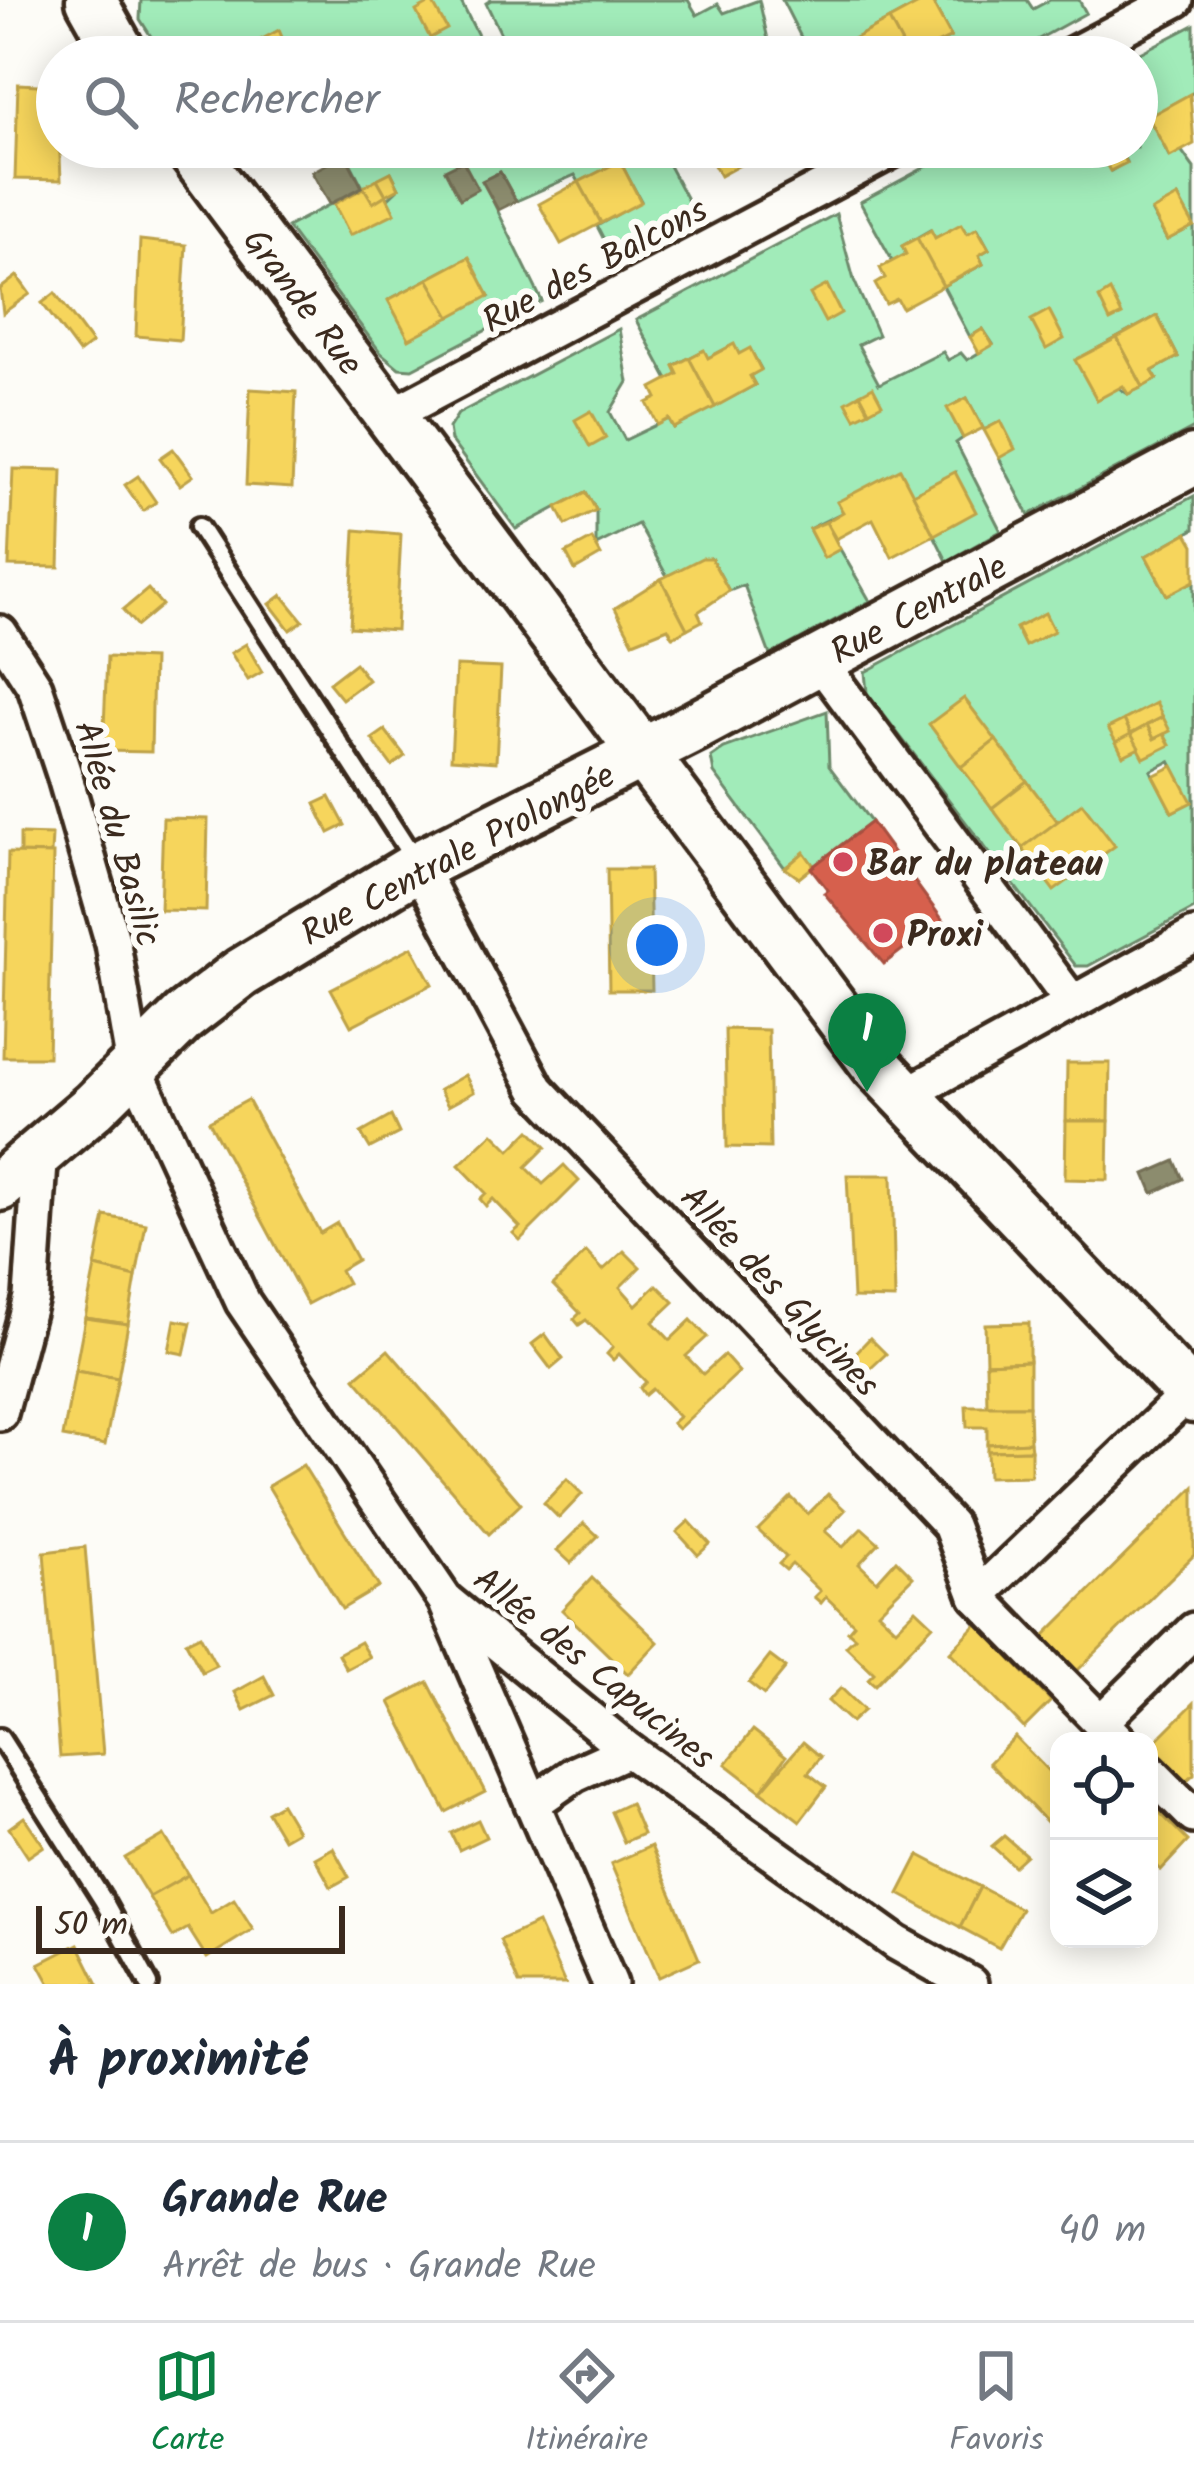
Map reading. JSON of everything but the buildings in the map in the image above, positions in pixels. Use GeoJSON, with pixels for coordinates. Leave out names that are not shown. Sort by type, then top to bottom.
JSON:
{"type":"FeatureCollection","features":[{"type":"Feature","properties":{"kind":"street"},"geometry":{"type":"LineString","coordinates":[[91,0],[111,36]]}},
{"type":"Feature","properties":{"kind":"street"},"geometry":{"type":"LineString","coordinates":[[1108,36],[1176,0]]}},
{"type":"Feature","properties":{"kind":"street","name":"Grande Rue"},"geometry":{"type":"LineString","coordinates":[[205,168],[902,1097],[1191,1396]]}},
{"type":"Feature","properties":{"kind":"street","name":"Rue des Balcons"},"geometry":{"type":"LineString","coordinates":[[390,416],[858,168]]}},
{"type":"Feature","properties":{"kind":"street","name":"Rue Centrale"},"geometry":{"type":"LineString","coordinates":[[641,755],[1194,460]]}},
{"type":"Feature","properties":{"kind":"street","name":"Allée du Basilic"},"geometry":{"type":"LineString","coordinates":[[0,633],[35,687],[64,774],[113,944],[134,1066]]}},
{"type":"Feature","properties":{"kind":"street"},"geometry":{"type":"LineString","coordinates":[[819,661],[1071,1001]]}},
{"type":"Feature","properties":{"kind":"street","name":"Rue Centrale Prolongée"},"geometry":{"type":"LineString","coordinates":[[0,1186],[242,973],[418,866],[641,755]]}},
{"type":"Feature","properties":{"kind":"street","name":"Allée des Glycines"},"geometry":{"type":"LineString","coordinates":[[418,866],[537,1089],[950,1525],[977,1597],[1110,1731]]}},
{"type":"Feature","properties":{"kind":"street"},"geometry":{"type":"LineString","coordinates":[[902,1097],[1194,936]]}},
{"type":"Feature","properties":{"kind":"street","name":"Allée des Capucines"},"geometry":{"type":"LineString","coordinates":[[134,1066],[243,1301],[445,1600],[628,1750],[898,1943],[970,1984]]}},
{"type":"Feature","properties":{"kind":"street"},"geometry":{"type":"LineString","coordinates":[[0,1413],[31,1297],[41,1149]]}},
{"type":"Feature","properties":{"kind":"street"},"geometry":{"type":"LineString","coordinates":[[977,1597],[1191,1396]]}},
{"type":"Feature","properties":{"kind":"street"},"geometry":{"type":"LineString","coordinates":[[445,1600],[610,1984]]}},
{"type":"Feature","properties":{"kind":"street"},"geometry":{"type":"LineString","coordinates":[[1110,1731],[1194,1630]]}},
{"type":"Feature","properties":{"kind":"street"},"geometry":{"type":"LineString","coordinates":[[532,1804],[574,1774],[628,1750]]}},
{"type":"Feature","properties":{"kind":"street"},"geometry":{"type":"LineString","coordinates":[[1158,1780],[1194,1816]]}},
{"type":"Feature","properties":{"kind":"lane"},"geometry":{"type":"LineString","coordinates":[[199,527],[418,866]]}},
{"type":"Feature","properties":{"kind":"lane"},"geometry":{"type":"LineString","coordinates":[[0,1738],[149,1984]]}},
{"type":"Feature","properties":{"kind":"green space"},"geometry":{"type":"Polygon","coordinates":[[[141,0],[460,0],[478,36],[280,36],[278,31],[269,36],[151,36],[140,19],[141,0]]]}},
{"type":"Feature","properties":{"kind":"green space"},"geometry":{"type":"Polygon","coordinates":[[[688,0],[697,15],[718,4],[724,13],[759,0],[767,36],[502,36],[486,3],[688,0]]]}},
{"type":"Feature","properties":{"kind":"green space"},"geometry":{"type":"Polygon","coordinates":[[[782,0],[926,0],[860,36],[800,36],[782,0]]]}},
{"type":"Feature","properties":{"kind":"green space"},"geometry":{"type":"Polygon","coordinates":[[[931,0],[1027,0],[1033,9],[1050,0],[1079,0],[1086,13],[1044,36],[950,36],[931,0]]]}},
{"type":"Feature","properties":{"kind":"green space"},"geometry":{"type":"Polygon","coordinates":[[[1194,25],[1194,92],[1158,112],[1158,44],[1194,25]]]}},
{"type":"Feature","properties":{"kind":"green space"},"geometry":{"type":"Polygon","coordinates":[[[1158,135],[1169,156],[1181,150],[1194,168],[1194,428],[1029,515],[999,458],[1000,422],[984,430],[967,398],[948,408],[963,438],[956,443],[1001,531],[947,561],[934,535],[955,473],[913,494],[838,502],[843,512],[809,529],[824,557],[840,549],[870,601],[770,655],[744,585],[729,591],[711,558],[667,576],[638,524],[596,545],[596,510],[586,492],[516,529],[451,441],[449,428],[458,414],[619,329],[628,382],[610,412],[625,440],[669,419],[674,428],[755,385],[750,376],[761,369],[750,349],[739,354],[733,345],[708,358],[703,351],[675,365],[678,375],[668,380],[636,320],[836,214],[854,280],[878,335],[858,345],[879,384],[943,352],[948,360],[961,353],[967,360],[993,344],[983,329],[970,337],[943,286],[983,264],[979,255],[989,249],[978,229],[967,234],[961,225],[935,238],[930,230],[902,246],[906,254],[893,262],[860,202],[924,168],[1158,168],[1158,135]],[[1178,197],[1152,212],[1167,240],[1193,226],[1178,197]],[[1157,316],[1076,360],[1128,394],[1157,379],[1152,371],[1178,357],[1157,316]]]}},
{"type":"Feature","properties":{"kind":"green space"},"geometry":{"type":"Polygon","coordinates":[[[353,168],[608,168],[579,182],[575,175],[516,201],[500,172],[483,181],[542,301],[412,369],[399,368],[381,353],[287,227],[363,187],[353,168]],[[391,172],[335,204],[350,234],[399,188],[391,172]],[[468,258],[388,300],[489,296],[468,258]]]}},
{"type":"Feature","properties":{"kind":"green space"},"geometry":{"type":"Polygon","coordinates":[[[623,168],[670,168],[698,220],[616,263],[597,226],[641,201],[623,168]]]}},
{"type":"Feature","properties":{"kind":"green space"},"geometry":{"type":"Polygon","coordinates":[[[1194,496],[1194,529],[1146,556],[1167,595],[1194,581],[1194,909],[1088,966],[1076,966],[867,693],[865,672],[1194,496]],[[1170,761],[1151,771],[1172,812],[1191,802],[1170,761]]]}},
{"type":"Feature","properties":{"kind":"green space"},"geometry":{"type":"Polygon","coordinates":[[[827,711],[829,766],[871,822],[814,866],[804,853],[785,868],[714,773],[711,757],[827,711]]]}},
{"type":"Feature","properties":{"kind":"place","name":"Bar du plateau"},"geometry":{"type":"Point","coordinates":[843,862]}},
{"type":"Feature","properties":{"kind":"place","name":"Proxi"},"geometry":{"type":"Point","coordinates":[883,933]}},
{"type":"Feature","properties":{"kind":"place","name":"Grande Rue"},"geometry":{"type":"Point","coordinates":[867,1092]}}]}
